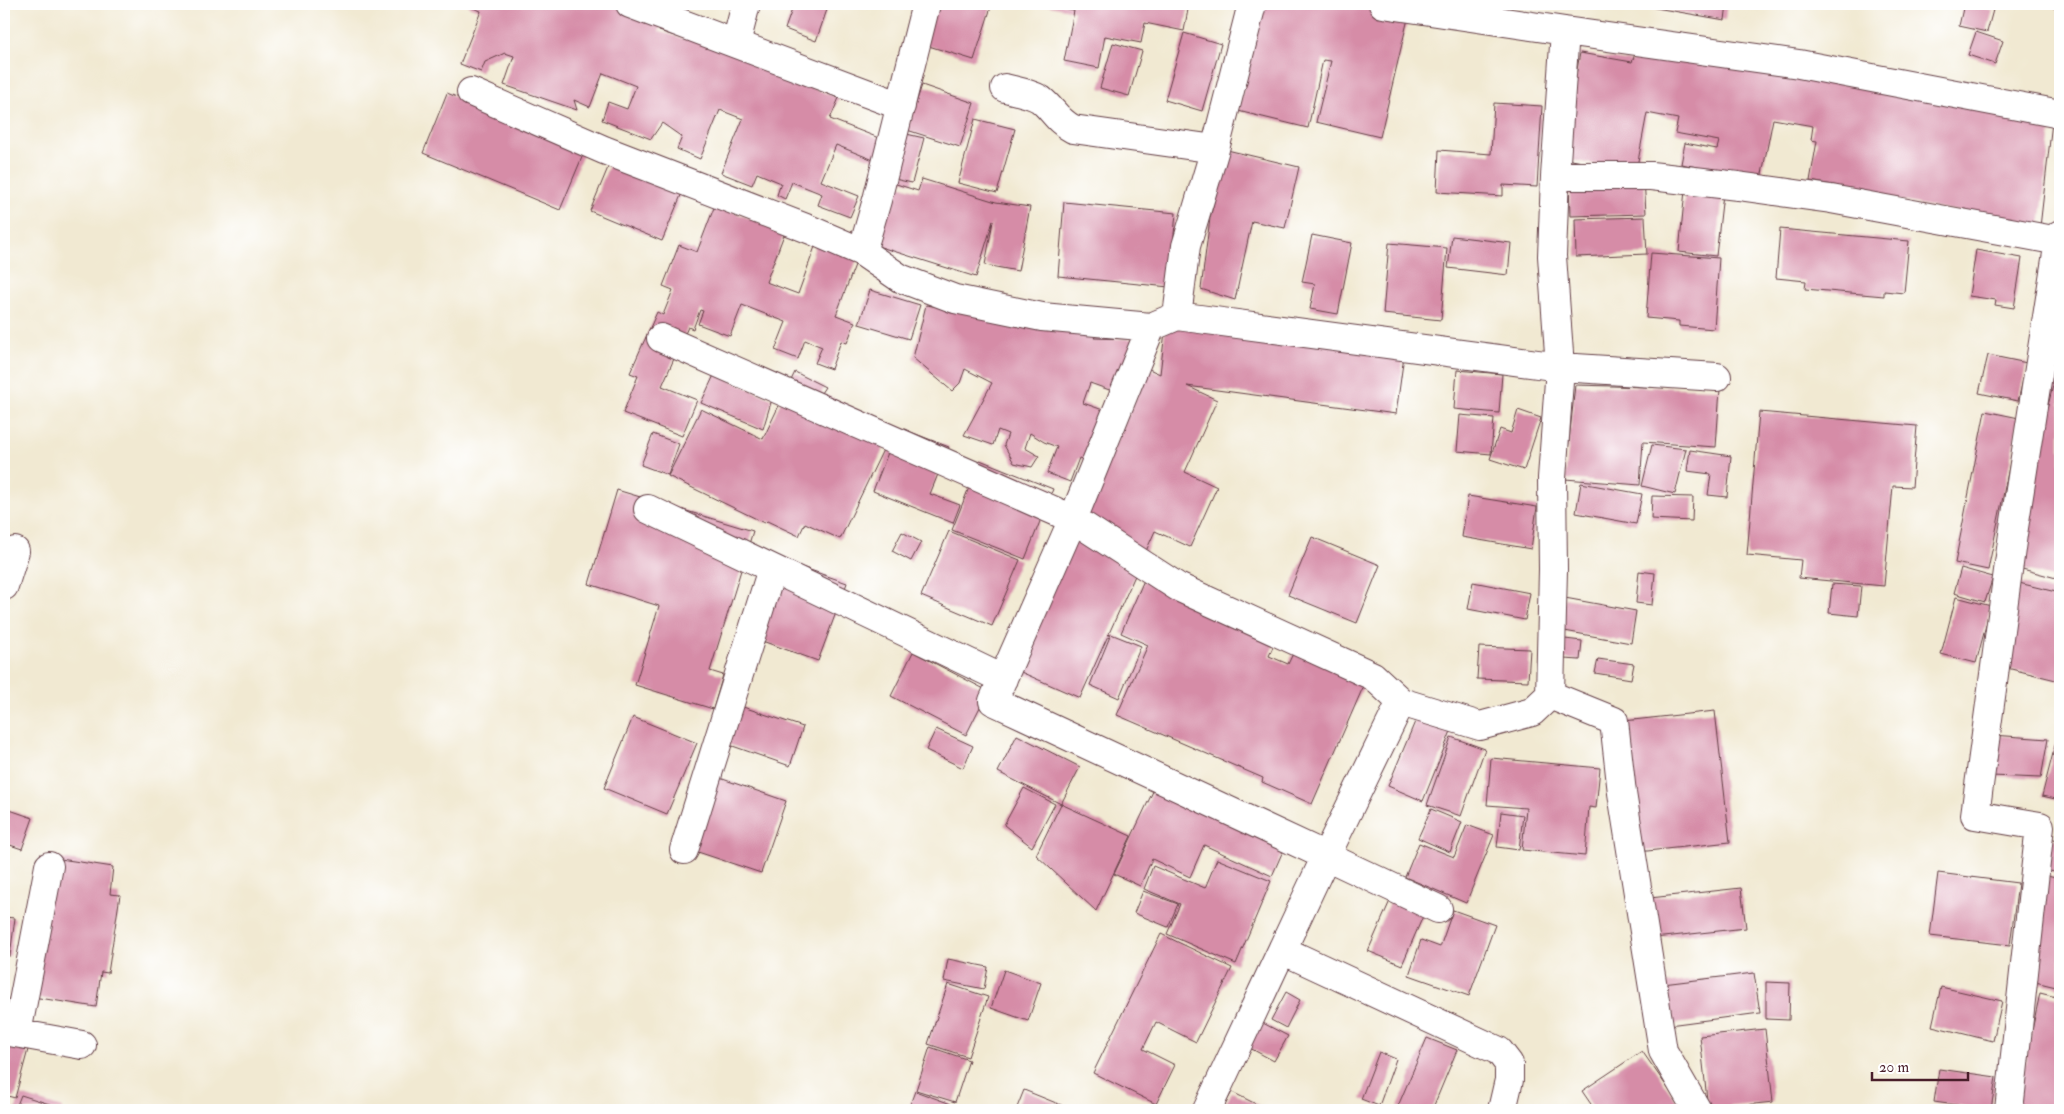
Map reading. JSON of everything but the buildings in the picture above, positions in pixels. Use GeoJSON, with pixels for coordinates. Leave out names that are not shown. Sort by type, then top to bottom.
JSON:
{"type":"FeatureCollection","features":[{"type":"Feature","properties":{"kind":"street"},"geometry":{"type":"LineString","coordinates":[[630,4],[901,106]]}},
{"type":"Feature","properties":{"kind":"street"},"geometry":{"type":"LineString","coordinates":[[736,43],[746,4]]}},
{"type":"Feature","properties":{"kind":"street"},"geometry":{"type":"LineString","coordinates":[[862,252],[877,200],[926,4]]}},
{"type":"Feature","properties":{"kind":"street"},"geometry":{"type":"LineString","coordinates":[[1176,316],[1186,246],[1215,149],[1252,4]]}},
{"type":"Feature","properties":{"kind":"street"},"geometry":{"type":"LineString","coordinates":[[1383,4],[1799,64],[2060,114]]}},
{"type":"Feature","properties":{"kind":"street"},"geometry":{"type":"LineString","coordinates":[[661,338],[1073,519],[1178,587],[1373,676],[1402,702],[1480,726],[1532,712],[1550,695],[1553,569],[1552,478],[1560,367],[1552,256],[1555,176],[1565,31]]}},
{"type":"Feature","properties":{"kind":"street"},"geometry":{"type":"LineString","coordinates":[[1005,88],[1042,100],[1058,119],[1073,129],[1215,149]]}},
{"type":"Feature","properties":{"kind":"street"},"geometry":{"type":"LineString","coordinates":[[471,92],[604,150],[811,230],[862,252],[900,278],[955,299],[1042,317],[1151,327],[1176,316],[1560,367],[1717,377]]}},
{"type":"Feature","properties":{"kind":"street"},"geometry":{"type":"LineString","coordinates":[[1555,176],[1651,176],[1738,186],[1831,199],[2060,238],[2013,534],[1975,816],[2040,826],[2009,1110]]}},
{"type":"Feature","properties":{"kind":"street"},"geometry":{"type":"LineString","coordinates":[[1151,327],[1073,519],[993,701],[1438,909]]}},
{"type":"Feature","properties":{"kind":"street"},"geometry":{"type":"LineString","coordinates":[[648,509],[1002,678]]}},
{"type":"Feature","properties":{"kind":"street"},"geometry":{"type":"LineString","coordinates":[[4,586],[15,551]]}},
{"type":"Feature","properties":{"kind":"street"},"geometry":{"type":"LineString","coordinates":[[684,850],[772,569]]}},
{"type":"Feature","properties":{"kind":"street"},"geometry":{"type":"LineString","coordinates":[[1550,695],[1614,721],[1622,793],[1663,1051],[1697,1110]]}},
{"type":"Feature","properties":{"kind":"street"},"geometry":{"type":"LineString","coordinates":[[1206,1110],[1326,856],[1402,702]]}},
{"type":"Feature","properties":{"kind":"street"},"geometry":{"type":"LineString","coordinates":[[50,866],[10,1032],[82,1045]]}},
{"type":"Feature","properties":{"kind":"street"},"geometry":{"type":"LineString","coordinates":[[1282,950],[1499,1051],[1509,1064],[1509,1080],[1502,1110]]}}]}
